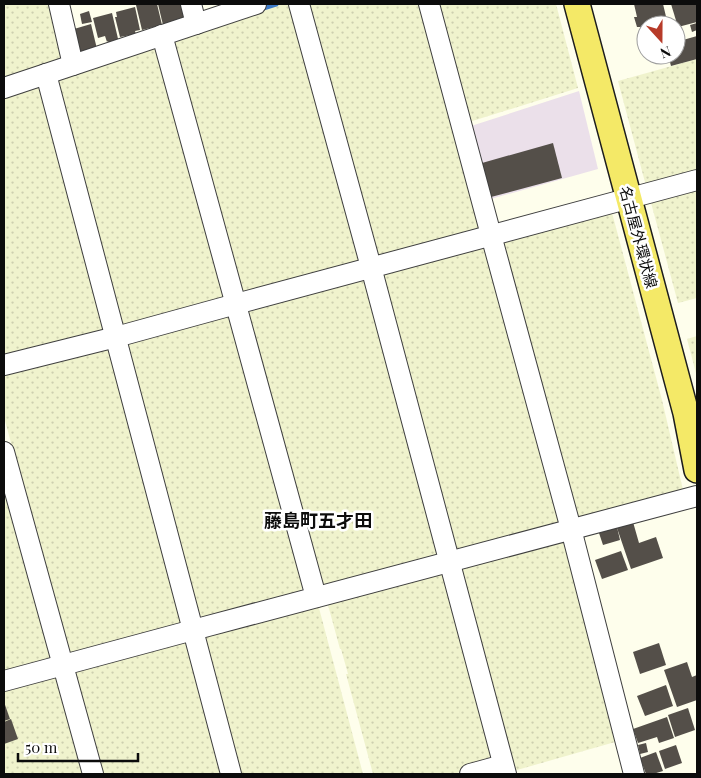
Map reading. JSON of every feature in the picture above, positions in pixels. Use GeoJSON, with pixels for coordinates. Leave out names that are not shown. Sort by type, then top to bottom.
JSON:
{"type":"FeatureCollection","features":[{"type":"Feature","properties":{"kind":"main road","name":"名古屋外環状線"},"geometry":{"type":"LineString","coordinates":[[578,4],[686,413],[697,470]]}},
{"type":"Feature","properties":{"kind":"street"},"geometry":{"type":"LineString","coordinates":[[59,4],[73,65]]}},
{"type":"Feature","properties":{"kind":"street"},"geometry":{"type":"LineString","coordinates":[[191,4],[196,24]]}},
{"type":"Feature","properties":{"kind":"street"},"geometry":{"type":"LineString","coordinates":[[4,88],[256,4]]}},
{"type":"Feature","properties":{"kind":"street"},"geometry":{"type":"LineString","coordinates":[[299,4],[505,770],[470,774]]}},
{"type":"Feature","properties":{"kind":"street"},"geometry":{"type":"LineString","coordinates":[[429,4],[571,529],[634,774]]}},
{"type":"Feature","properties":{"kind":"street"},"geometry":{"type":"LineString","coordinates":[[162,36],[316,598]]}},
{"type":"Feature","properties":{"kind":"street"},"geometry":{"type":"LineString","coordinates":[[46,74],[192,630],[232,774]]}},
{"type":"Feature","properties":{"kind":"street"},"geometry":{"type":"LineString","coordinates":[[4,365],[116,337],[697,180]]}},
{"type":"Feature","properties":{"kind":"street"},"geometry":{"type":"LineString","coordinates":[[4,452],[93,774]]}},
{"type":"Feature","properties":{"kind":"street"},"geometry":{"type":"LineString","coordinates":[[4,682],[697,496]]}},
{"type":"Feature","properties":{"kind":"shaded area"},"geometry":{"type":"Polygon","coordinates":[[[579,91],[598,169],[487,200],[468,127],[579,91]]]}},
{"type":"Feature","properties":{"kind":"green space"},"geometry":{"type":"Polygon","coordinates":[[[4,4],[54,4],[66,54],[62,64],[4,78],[4,4]]]}},
{"type":"Feature","properties":{"kind":"green space"},"geometry":{"type":"Polygon","coordinates":[[[272,4],[295,4],[363,260],[242,297],[169,39],[272,4]]]}},
{"type":"Feature","properties":{"kind":"green space"},"geometry":{"type":"Polygon","coordinates":[[[304,4],[424,4],[486,228],[382,260],[373,256],[304,4]]]}},
{"type":"Feature","properties":{"kind":"green space"},"geometry":{"type":"Polygon","coordinates":[[[433,4],[556,4],[578,88],[466,123],[433,4]]]}},
{"type":"Feature","properties":{"kind":"green space"},"geometry":{"type":"Polygon","coordinates":[[[158,42],[229,293],[224,302],[122,329],[53,78],[158,42]]]}},
{"type":"Feature","properties":{"kind":"green space"},"geometry":{"type":"Polygon","coordinates":[[[697,59],[697,172],[646,186],[618,81],[675,65],[686,65],[686,62],[697,59]]]}},
{"type":"Feature","properties":{"kind":"green space"},"geometry":{"type":"Polygon","coordinates":[[[39,81],[107,330],[4,360],[4,93],[39,81]]]}},
{"type":"Feature","properties":{"kind":"green space"},"geometry":{"type":"Polygon","coordinates":[[[697,186],[697,298],[678,303],[650,199],[697,186]]]}},
{"type":"Feature","properties":{"kind":"green space"},"geometry":{"type":"Polygon","coordinates":[[[611,209],[662,400],[683,490],[575,522],[497,239],[611,209]]]}},
{"type":"Feature","properties":{"kind":"green space"},"geometry":{"type":"Polygon","coordinates":[[[483,242],[561,523],[458,554],[451,548],[379,277],[385,268],[483,242]]]}},
{"type":"Feature","properties":{"kind":"green space"},"geometry":{"type":"Polygon","coordinates":[[[360,278],[366,282],[439,550],[435,555],[320,586],[246,308],[360,278]]]}},
{"type":"Feature","properties":{"kind":"green space"},"geometry":{"type":"Polygon","coordinates":[[[227,313],[232,316],[304,585],[300,591],[203,617],[197,614],[125,346],[129,340],[227,313]]]}},
{"type":"Feature","properties":{"kind":"green space"},"geometry":{"type":"Polygon","coordinates":[[[697,336],[697,377],[687,339],[697,336]]]}},
{"type":"Feature","properties":{"kind":"green space"},"geometry":{"type":"Polygon","coordinates":[[[105,346],[112,350],[183,618],[180,623],[68,653],[4,417],[4,373],[105,346]]]}},
{"type":"Feature","properties":{"kind":"green space"},"geometry":{"type":"Polygon","coordinates":[[[4,473],[57,656],[4,674],[4,473]]]}},
{"type":"Feature","properties":{"kind":"green space"},"geometry":{"type":"Polygon","coordinates":[[[565,538],[622,740],[510,772],[459,567],[565,538]]]}},
{"type":"Feature","properties":{"kind":"green space"},"geometry":{"type":"Polygon","coordinates":[[[444,571],[497,756],[492,764],[453,774],[373,774],[346,674],[348,674],[328,605],[329,601],[444,571]]]}},
{"type":"Feature","properties":{"kind":"green space"},"geometry":{"type":"Polygon","coordinates":[[[316,605],[319,608],[363,774],[237,774],[202,641],[205,636],[316,605]]]}},
{"type":"Feature","properties":{"kind":"green space"},"geometry":{"type":"Polygon","coordinates":[[[189,639],[227,774],[100,774],[74,676],[76,671],[189,639]]]}},
{"type":"Feature","properties":{"kind":"green space"},"geometry":{"type":"Polygon","coordinates":[[[57,673],[89,774],[4,774],[4,688],[57,673]]]}},
{"type":"Feature","properties":{"kind":"building"},"geometry":{"type":"Polygon","coordinates":[[[137,4],[157,4],[162,25],[142,30],[137,4]]]}},
{"type":"Feature","properties":{"kind":"building"},"geometry":{"type":"Polygon","coordinates":[[[158,4],[181,4],[185,20],[163,25],[158,4]]]}},
{"type":"Feature","properties":{"kind":"building"},"geometry":{"type":"Polygon","coordinates":[[[634,4],[663,4],[666,15],[637,15],[634,4]]]}},
{"type":"Feature","properties":{"kind":"building"},"geometry":{"type":"Polygon","coordinates":[[[671,4],[697,4],[697,22],[686,25],[686,15],[674,15],[671,4]]]}},
{"type":"Feature","properties":{"kind":"building"},"geometry":{"type":"Polygon","coordinates":[[[135,7],[140,30],[135,31],[136,34],[120,37],[115,17],[117,17],[116,12],[135,7]]]}},
{"type":"Feature","properties":{"kind":"building"},"geometry":{"type":"Polygon","coordinates":[[[89,11],[92,22],[82,24],[80,14],[89,11]]]}},
{"type":"Feature","properties":{"kind":"building"},"geometry":{"type":"Polygon","coordinates":[[[112,13],[119,43],[109,45],[105,36],[98,38],[93,18],[112,13]]]}},
{"type":"Feature","properties":{"kind":"building"},"geometry":{"type":"Polygon","coordinates":[[[697,23],[697,30],[692,32],[690,25],[697,23]]]}},
{"type":"Feature","properties":{"kind":"building"},"geometry":{"type":"Polygon","coordinates":[[[91,24],[97,49],[80,53],[74,29],[91,24]]]}},
{"type":"Feature","properties":{"kind":"building"},"geometry":{"type":"Polygon","coordinates":[[[697,36],[697,59],[686,62],[686,39],[697,36]]]}},
{"type":"Feature","properties":{"kind":"building"},"geometry":{"type":"Polygon","coordinates":[[[553,143],[562,178],[491,197],[482,163],[553,143]]]}},
{"type":"Feature","properties":{"kind":"building"},"geometry":{"type":"Polygon","coordinates":[[[633,522],[639,543],[656,537],[663,558],[631,569],[617,528],[633,522]]]}},
{"type":"Feature","properties":{"kind":"building"},"geometry":{"type":"Polygon","coordinates":[[[617,527],[620,540],[603,545],[599,533],[617,527]]]}},
{"type":"Feature","properties":{"kind":"building"},"geometry":{"type":"Polygon","coordinates":[[[621,551],[628,570],[602,579],[595,560],[621,551]]]}},
{"type":"Feature","properties":{"kind":"building"},"geometry":{"type":"Polygon","coordinates":[[[659,643],[666,665],[640,674],[633,652],[659,643]]]}},
{"type":"Feature","properties":{"kind":"building"},"geometry":{"type":"Polygon","coordinates":[[[687,662],[692,677],[697,675],[697,700],[677,707],[664,670],[687,662]]]}},
{"type":"Feature","properties":{"kind":"building"},"geometry":{"type":"Polygon","coordinates":[[[666,685],[673,706],[645,716],[637,696],[666,685]]]}},
{"type":"Feature","properties":{"kind":"building"},"geometry":{"type":"Polygon","coordinates":[[[4,702],[10,719],[4,721],[4,702]]]}},
{"type":"Feature","properties":{"kind":"building"},"geometry":{"type":"Polygon","coordinates":[[[688,708],[695,730],[675,737],[668,715],[688,708]]]}},
{"type":"Feature","properties":{"kind":"building"},"geometry":{"type":"Polygon","coordinates":[[[667,717],[674,738],[659,743],[657,737],[638,743],[633,729],[667,717]]]}},
{"type":"Feature","properties":{"kind":"building"},"geometry":{"type":"Polygon","coordinates":[[[11,719],[18,739],[4,744],[4,722],[11,719]]]}},
{"type":"Feature","properties":{"kind":"building"},"geometry":{"type":"Polygon","coordinates":[[[646,743],[648,752],[640,754],[638,745],[646,743]]]}},
{"type":"Feature","properties":{"kind":"building"},"geometry":{"type":"Polygon","coordinates":[[[676,745],[682,763],[665,769],[659,751],[676,745]]]}},
{"type":"Feature","properties":{"kind":"building"},"geometry":{"type":"Polygon","coordinates":[[[656,752],[663,771],[646,774],[640,758],[656,752]]]}},
{"type":"Feature","properties":{"kind":"waterway"},"geometry":{"type":"LineString","coordinates":[[260,9],[276,4]]}},
{"type":"Feature","properties":{"kind":"district","name":"藤島町五才田"},"geometry":{"type":"Point","coordinates":[318,520]}}]}
